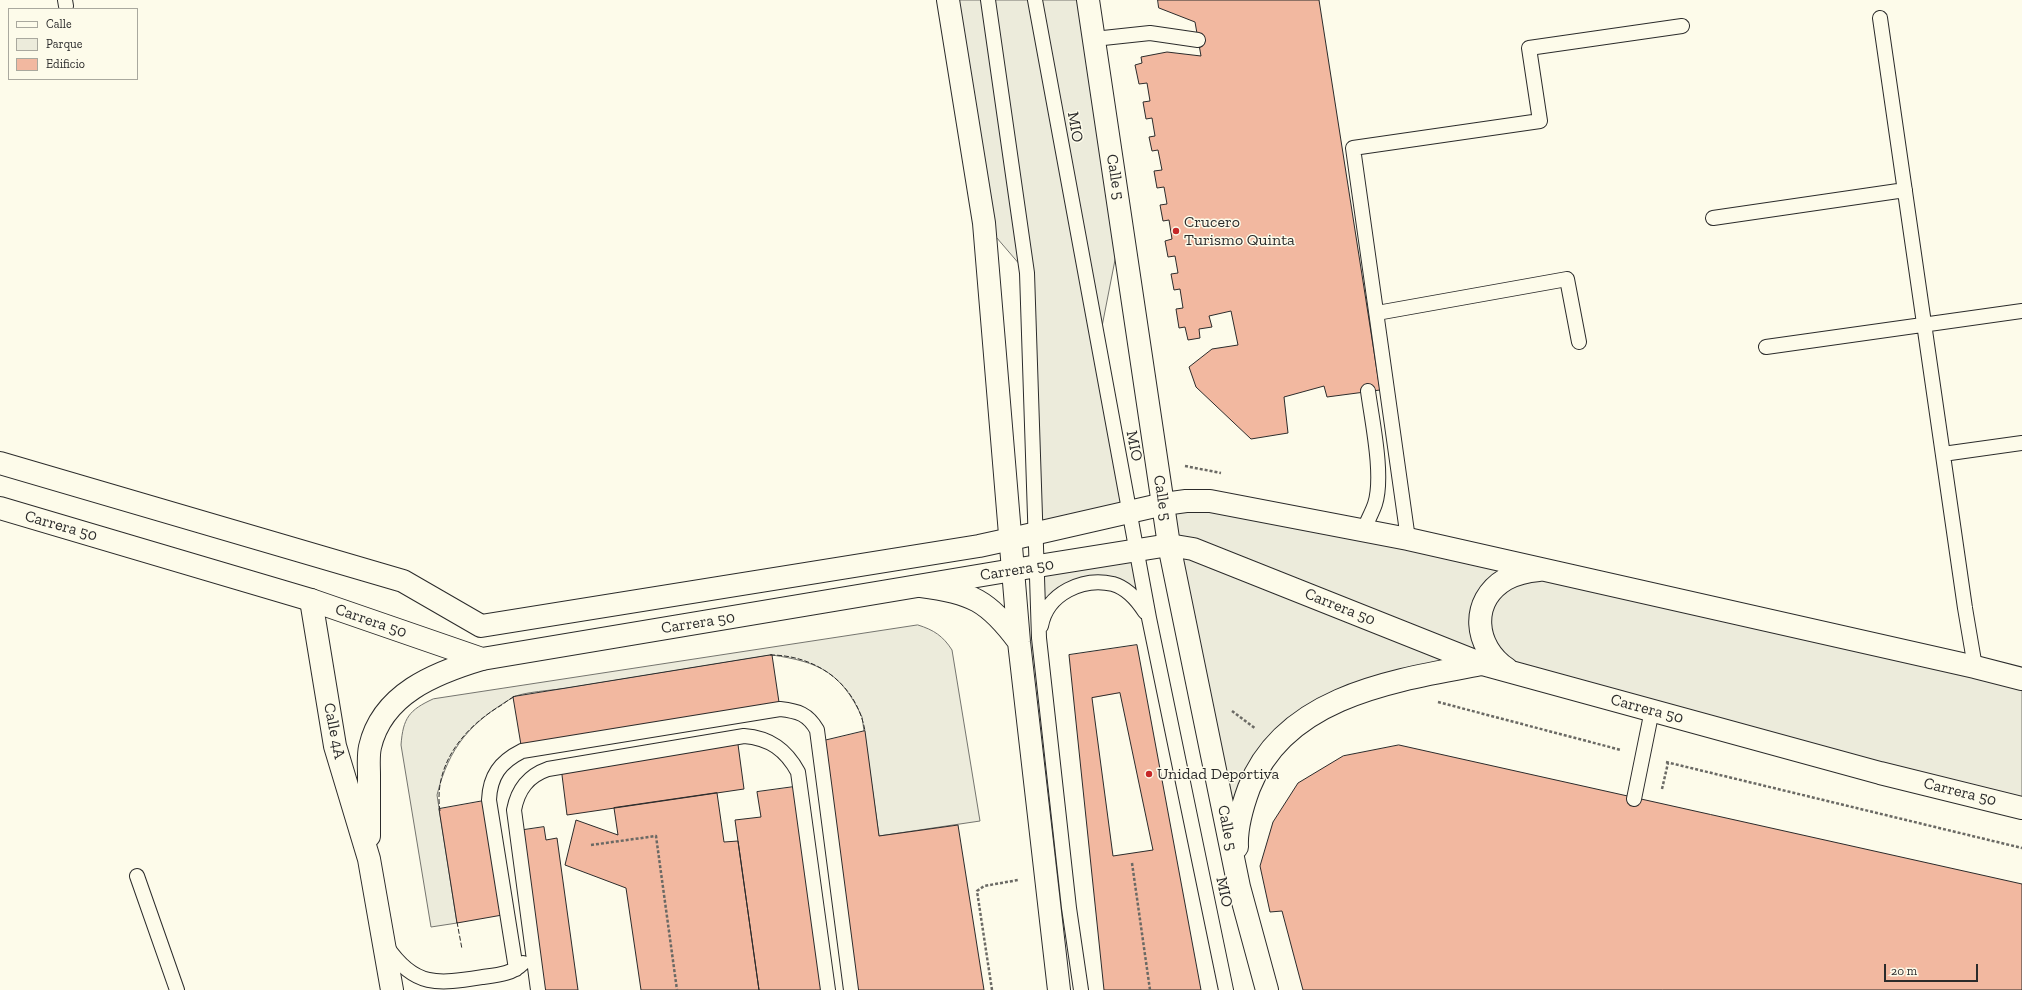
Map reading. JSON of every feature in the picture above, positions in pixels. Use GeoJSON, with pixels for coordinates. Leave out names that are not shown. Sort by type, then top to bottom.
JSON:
{"type":"FeatureCollection","features":[{"type":"Feature","properties":{"kind":"main road"},"geometry":{"type":"LineString","coordinates":[[948,0],[984,223],[1013,570],[1029,640],[1046,876],[1059,990]]}},
{"type":"Feature","properties":{"kind":"main road","name":"Calle 5"},"geometry":{"type":"LineString","coordinates":[[1088,0],[1170,545],[1238,887],[1267,990]]}},
{"type":"Feature","properties":{"kind":"main road","name":"Carrera 50"},"geometry":{"type":"LineString","coordinates":[[0,463],[403,581],[481,626],[971,547],[1164,504],[1186,501],[1210,501],[1408,539],[1975,667],[2022,679]]}},
{"type":"Feature","properties":{"kind":"main road","name":"Carrera 50"},"geometry":{"type":"LineString","coordinates":[[0,508],[311,600],[482,659],[1170,545],[1193,549],[1482,664],[1872,771],[2022,808]]}},
{"type":"Feature","properties":{"kind":"main road"},"geometry":{"type":"LineString","coordinates":[[1510,671],[1496,662],[1485,645],[1481,634],[1480,624],[1485,603],[1496,587],[1506,580],[1525,572],[1542,569]]}},
{"type":"Feature","properties":{"kind":"main road"},"geometry":{"type":"LineString","coordinates":[[921,586],[950,589],[977,600],[1029,640]]}},
{"type":"Feature","properties":{"kind":"main road","name":"Calle 4A"},"geometry":{"type":"LineString","coordinates":[[311,600],[335,746],[369,860],[392,990]]}},
{"type":"Feature","properties":{"kind":"main road","name":"Calle 4A"},"geometry":{"type":"LineString","coordinates":[[369,860],[369,748],[378,722],[397,701],[420,683],[447,670],[482,659]]}},
{"type":"Feature","properties":{"kind":"main road"},"geometry":{"type":"LineString","coordinates":[[1238,887],[1238,826],[1246,795],[1252,780],[1267,756],[1286,734],[1311,714],[1352,695],[1416,677],[1482,664]]}},
{"type":"Feature","properties":{"kind":"lane"},"geometry":{"type":"LineString","coordinates":[[988,0],[1027,273],[1037,567],[1029,640],[1081,990]]}},
{"type":"Feature","properties":{"kind":"lane","name":"MIO"},"geometry":{"type":"LineString","coordinates":[[1035,0],[1149,618],[1226,990]]}},
{"type":"Feature","properties":{"kind":"lane"},"geometry":{"type":"LineString","coordinates":[[1880,18],[1965,608],[1975,667]]}},
{"type":"Feature","properties":{"kind":"lane"},"geometry":{"type":"LineString","coordinates":[[1408,539],[1353,148],[1540,121],[1529,48],[1682,26]]}},
{"type":"Feature","properties":{"kind":"lane"},"geometry":{"type":"LineString","coordinates":[[1094,39],[1150,33],[1198,40]]}},
{"type":"Feature","properties":{"kind":"lane"},"geometry":{"type":"LineString","coordinates":[[1713,218],[1905,190]]}},
{"type":"Feature","properties":{"kind":"lane"},"geometry":{"type":"LineString","coordinates":[[1376,313],[1568,279],[1579,342]]}},
{"type":"Feature","properties":{"kind":"lane"},"geometry":{"type":"LineString","coordinates":[[1766,347],[2022,310]]}},
{"type":"Feature","properties":{"kind":"lane"},"geometry":{"type":"LineString","coordinates":[[1364,530],[1375,504],[1378,458],[1368,391]]}},
{"type":"Feature","properties":{"kind":"lane"},"geometry":{"type":"LineString","coordinates":[[1943,454],[2022,443]]}},
{"type":"Feature","properties":{"kind":"lane"},"geometry":{"type":"LineString","coordinates":[[1029,640],[1054,600],[1070,588],[1090,582],[1114,584],[1135,598],[1149,618]]}},
{"type":"Feature","properties":{"kind":"lane"},"geometry":{"type":"LineString","coordinates":[[516,969],[488,800],[492,779],[504,762],[522,751],[780,709],[800,712],[813,723],[817,730],[851,990]]}},
{"type":"Feature","properties":{"kind":"lane"},"geometry":{"type":"LineString","coordinates":[[1634,798],[1644,756],[1652,710]]}},
{"type":"Feature","properties":{"kind":"lane"},"geometry":{"type":"LineString","coordinates":[[538,990],[514,810],[516,799],[521,788],[530,778],[539,772],[737,737],[756,737],[771,742],[783,750],[798,772],[828,990]]}},
{"type":"Feature","properties":{"kind":"lane"},"geometry":{"type":"LineString","coordinates":[[137,876],[177,990]]}},
{"type":"Feature","properties":{"kind":"lane"},"geometry":{"type":"LineString","coordinates":[[384,942],[402,966],[415,975],[444,983],[505,974],[516,969],[527,958],[533,948]]}},
{"type":"Feature","properties":{"kind":"path"},"geometry":{"type":"LineString","coordinates":[[1436,701],[1668,763],[2022,848]]}},
{"type":"Feature","properties":{"kind":"path"},"geometry":{"type":"LineString","coordinates":[[1662,790],[1668,763]]}},
{"type":"Feature","properties":{"kind":"path"},"geometry":{"type":"LineString","coordinates":[[591,845],[656,836],[677,990]]}},
{"type":"Feature","properties":{"kind":"path"},"geometry":{"type":"LineString","coordinates":[[1132,863],[1150,990]]}},
{"type":"Feature","properties":{"kind":"path"},"geometry":{"type":"LineString","coordinates":[[992,990],[978,891],[984,886],[1046,876]]}},
{"type":"Feature","properties":{"kind":"green space"},"geometry":{"type":"Polygon","coordinates":[[[948,0],[1088,0],[1122,224],[1098,347],[1130,512],[1037,533],[1027,273],[984,223],[948,0]]]}},
{"type":"Feature","properties":{"kind":"green space"},"geometry":{"type":"Polygon","coordinates":[[[1186,501],[2022,679],[2022,808],[1482,664],[1373,689],[1276,744],[1237,843],[1164,504],[1186,501]]]}},
{"type":"Feature","properties":{"kind":"green space"},"geometry":{"type":"Polygon","coordinates":[[[1137,550],[1149,618],[1114,585],[1070,588],[1042,618],[1037,567],[1137,550]]]}},
{"type":"Feature","properties":{"kind":"green space"},"geometry":{"type":"Polygon","coordinates":[[[918,625],[938,634],[952,650],[980,821],[879,836],[862,717],[846,689],[837,679],[816,666],[803,661],[772,655],[522,694],[497,707],[473,727],[455,750],[442,778],[437,795],[457,923],[431,927],[401,745],[403,728],[406,721],[418,707],[433,699],[918,625]]]}},
{"type":"Feature","properties":{"kind":"building"},"geometry":{"type":"Polygon","coordinates":[[[1158,0],[1319,0],[1380,390],[1327,397],[1324,386],[1284,397],[1288,433],[1251,439],[1196,387],[1189,367],[1212,349],[1238,345],[1231,311],[1209,316],[1212,327],[1199,329],[1200,338],[1188,340],[1185,327],[1179,328],[1176,309],[1183,308],[1180,289],[1174,290],[1171,274],[1178,273],[1175,256],[1168,257],[1165,241],[1172,239],[1169,220],[1163,221],[1160,205],[1167,204],[1164,187],[1157,188],[1154,171],[1162,170],[1158,150],[1152,151],[1149,137],[1155,136],[1152,118],[1146,119],[1143,102],[1150,101],[1147,83],[1139,84],[1135,65],[1142,63],[1141,57],[1167,52],[1201,56],[1195,22],[1159,8],[1158,0]]]}},
{"type":"Feature","properties":{"kind":"building","name":"Unidad Deportiva"},"geometry":{"type":"Polygon","coordinates":[[[1137,645],[1201,990],[1104,990],[1069,655],[1137,645]],[[1120,693],[1092,698],[1113,856],[1153,850],[1120,693]]]}},
{"type":"Feature","properties":{"kind":"building"},"geometry":{"type":"Polygon","coordinates":[[[772,655],[780,709],[522,751],[513,697],[772,655]]]}},
{"type":"Feature","properties":{"kind":"building"},"geometry":{"type":"Polygon","coordinates":[[[865,731],[879,836],[958,825],[984,990],[851,990],[819,742],[865,731]]]}},
{"type":"Feature","properties":{"kind":"building"},"geometry":{"type":"Polygon","coordinates":[[[737,737],[744,789],[567,815],[561,767],[737,737]]]}},
{"type":"Feature","properties":{"kind":"building"},"geometry":{"type":"Polygon","coordinates":[[[1399,745],[2022,884],[2022,990],[1303,990],[1282,911],[1270,912],[1260,866],[1273,822],[1298,783],[1343,756],[1399,745]]]}},
{"type":"Feature","properties":{"kind":"building"},"geometry":{"type":"Polygon","coordinates":[[[801,786],[828,990],[759,990],[735,820],[761,817],[757,792],[801,786]]]}},
{"type":"Feature","properties":{"kind":"building"},"geometry":{"type":"Polygon","coordinates":[[[717,793],[724,842],[738,841],[759,990],[641,990],[626,888],[565,865],[576,820],[618,835],[614,808],[717,793]]]}},
{"type":"Feature","properties":{"kind":"building"},"geometry":{"type":"Polygon","coordinates":[[[489,800],[508,914],[457,923],[439,809],[489,800]]]}},
{"type":"Feature","properties":{"kind":"building"},"geometry":{"type":"Polygon","coordinates":[[[544,827],[546,840],[557,838],[578,990],[538,990],[517,831],[544,827]]]}},
{"type":"Feature","properties":{"kind":"fence"},"geometry":{"type":"LineString","coordinates":[[770,655],[787,656],[804,660],[819,667],[832,676],[844,687],[853,700],[861,715],[865,731]]}},
{"type":"Feature","properties":{"kind":"fence"},"geometry":{"type":"LineString","coordinates":[[440,811],[439,794],[441,779],[446,764],[454,750],[474,725],[516,696]]}},
{"type":"Feature","properties":{"kind":"fence"},"geometry":{"type":"LineString","coordinates":[[457,922],[462,949]]}},
{"type":"Feature","properties":{"kind":"place","name":"Crucero Turismo Quinta"},"geometry":{"type":"Point","coordinates":[1176,231]}},
{"type":"Feature","properties":{"kind":"place","name":"Unidad Deportiva"},"geometry":{"type":"Point","coordinates":[1149,774]}}]}
